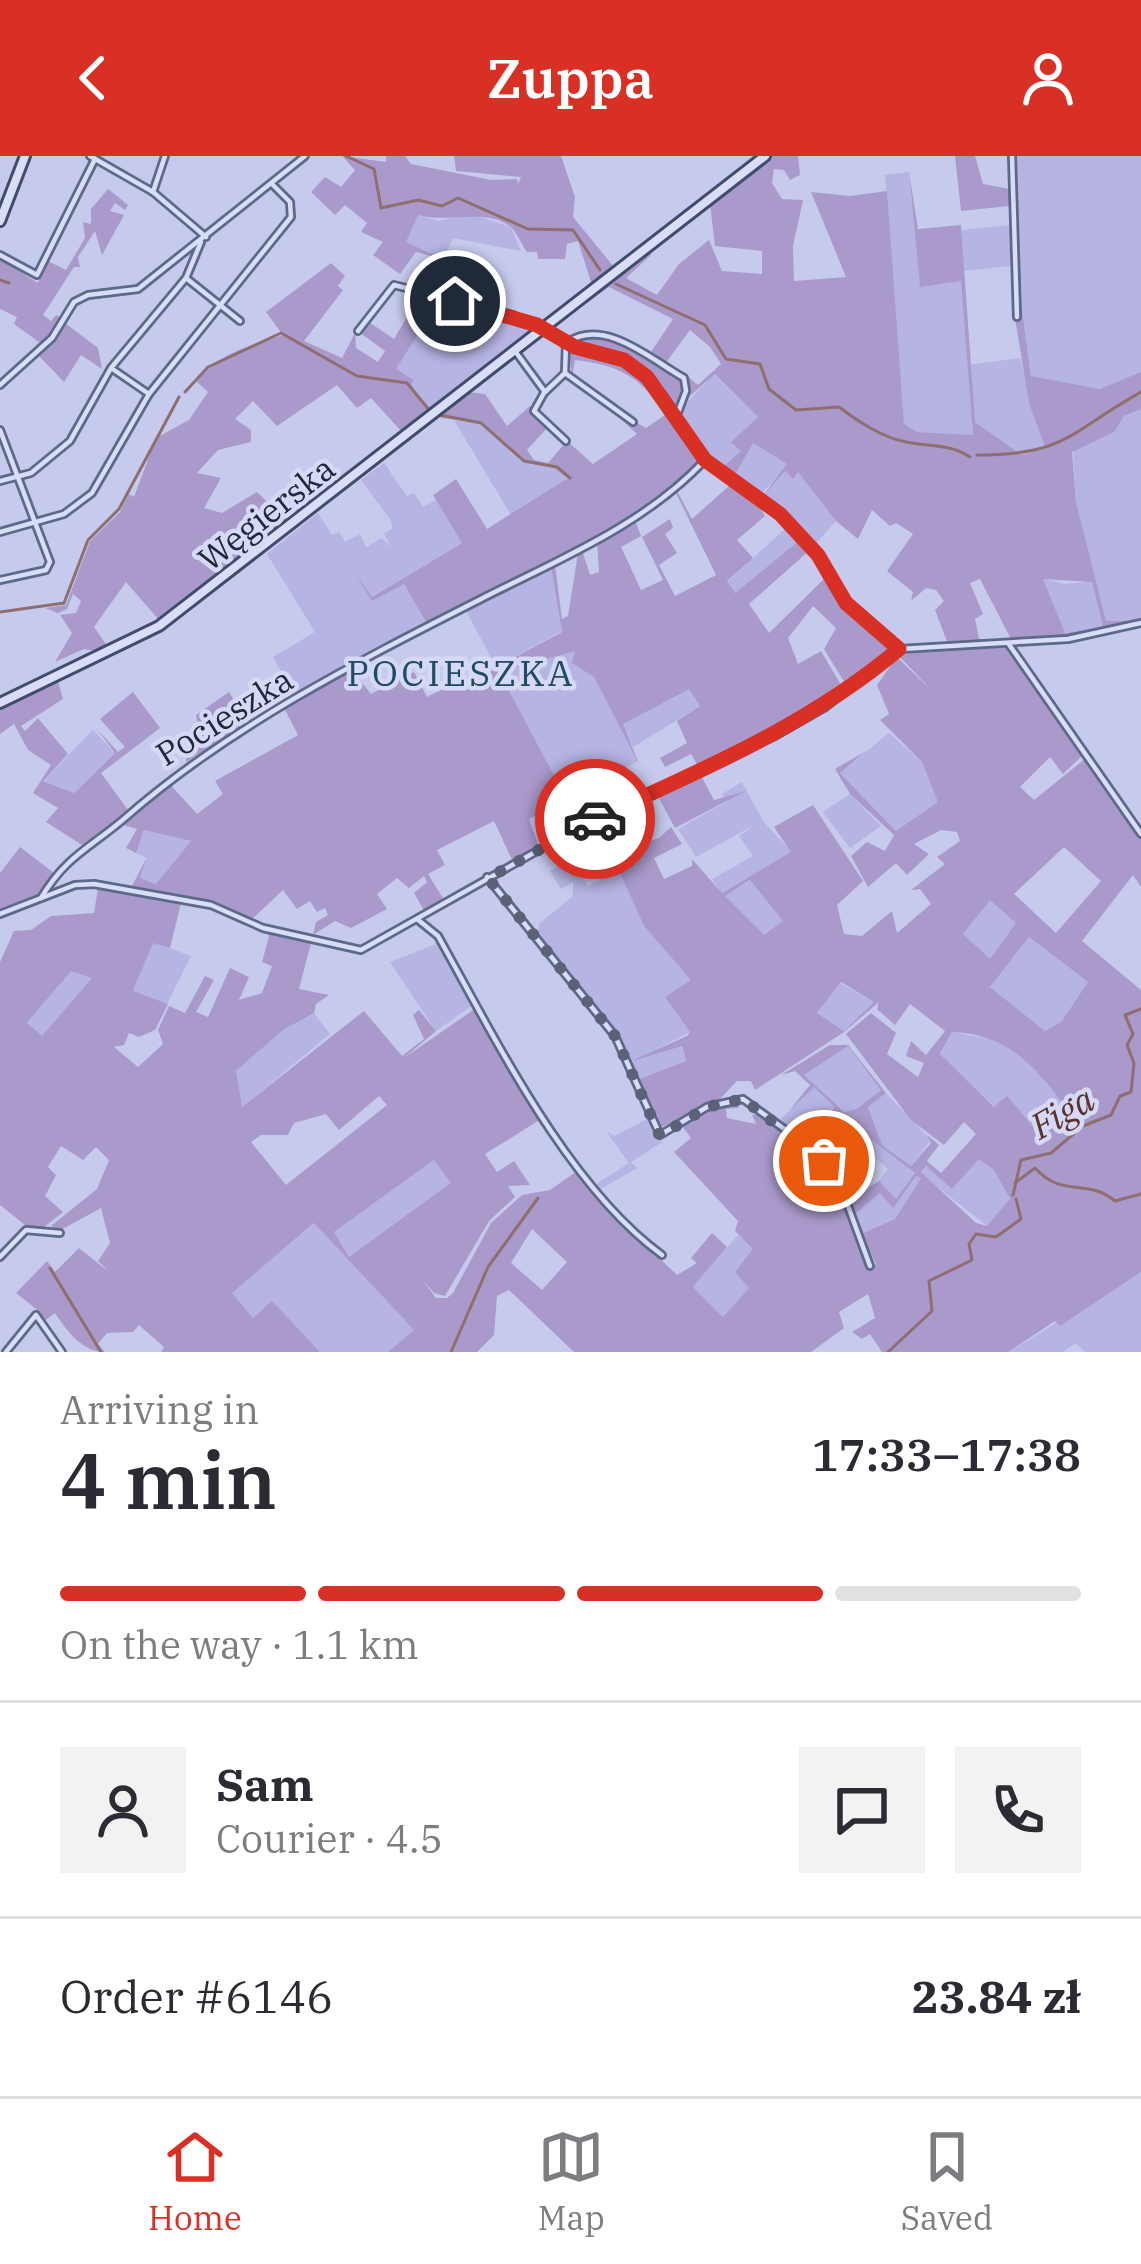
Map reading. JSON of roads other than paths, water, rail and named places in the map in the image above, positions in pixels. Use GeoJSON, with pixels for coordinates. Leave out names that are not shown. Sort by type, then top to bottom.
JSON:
{"type":"FeatureCollection","features":[{"type":"Feature","properties":{"kind":"main road"},"geometry":{"type":"LineString","coordinates":[[0,221],[25,156]]}},
{"type":"Feature","properties":{"kind":"main road","name":"Węgierska"},"geometry":{"type":"LineString","coordinates":[[0,704],[159,626],[765,156]]}},
{"type":"Feature","properties":{"kind":"street"},"geometry":{"type":"LineString","coordinates":[[107,166],[110,156]]}},
{"type":"Feature","properties":{"kind":"street"},"geometry":{"type":"LineString","coordinates":[[153,192],[165,156]]}},
{"type":"Feature","properties":{"kind":"street"},"geometry":{"type":"LineString","coordinates":[[0,385],[52,338],[76,301],[138,289],[305,156]]}},
{"type":"Feature","properties":{"kind":"street"},"geometry":{"type":"LineString","coordinates":[[1012,156],[1017,317]]}},
{"type":"Feature","properties":{"kind":"street"},"geometry":{"type":"LineString","coordinates":[[0,255],[37,275],[93,158],[153,192],[204,239]]}},
{"type":"Feature","properties":{"kind":"street"},"geometry":{"type":"LineString","coordinates":[[0,532],[64,514],[95,490],[148,394],[291,218],[290,202],[272,185]]}},
{"type":"Feature","properties":{"kind":"street"},"geometry":{"type":"LineString","coordinates":[[0,481],[19,477],[58,455],[111,368],[186,278],[204,239]]}},
{"type":"Feature","properties":{"kind":"street"},"geometry":{"type":"LineString","coordinates":[[186,278],[240,322]]}},
{"type":"Feature","properties":{"kind":"street"},"geometry":{"type":"LineString","coordinates":[[358,331],[392,284],[513,315],[566,343],[624,360],[647,377],[705,460],[780,514],[818,555],[846,603],[899,649]]}},
{"type":"Feature","properties":{"kind":"street"},"geometry":{"type":"LineString","coordinates":[[566,343],[576,336],[614,337],[684,378],[686,391],[677,415]]}},
{"type":"Feature","properties":{"kind":"street"},"geometry":{"type":"LineString","coordinates":[[566,343],[565,373],[534,411],[566,441]]}},
{"type":"Feature","properties":{"kind":"street"},"geometry":{"type":"LineString","coordinates":[[515,351],[545,392]]}},
{"type":"Feature","properties":{"kind":"street"},"geometry":{"type":"LineString","coordinates":[[111,368],[148,394]]}},
{"type":"Feature","properties":{"kind":"street"},"geometry":{"type":"LineString","coordinates":[[565,373],[633,422]]}},
{"type":"Feature","properties":{"kind":"street"},"geometry":{"type":"LineString","coordinates":[[0,430],[50,562],[46,570],[0,580]]}},
{"type":"Feature","properties":{"kind":"street","name":"Pocieszka"},"geometry":{"type":"LineString","coordinates":[[40,898],[74,853],[113,828],[183,768],[278,707],[599,540],[664,498],[705,460]]}},
{"type":"Feature","properties":{"kind":"street"},"geometry":{"type":"LineString","coordinates":[[0,914],[75,885],[121,888],[211,905],[264,928],[361,950],[678,777],[775,736],[824,707],[899,649],[1067,639],[1141,623]]}},
{"type":"Feature","properties":{"kind":"street"},"geometry":{"type":"LineString","coordinates":[[1008,643],[1141,834]]}},
{"type":"Feature","properties":{"kind":"street"},"geometry":{"type":"LineString","coordinates":[[488,878],[615,1036],[660,1136],[707,1107],[743,1099],[816,1152],[837,1176],[870,1265]]}},
{"type":"Feature","properties":{"kind":"street"},"geometry":{"type":"LineString","coordinates":[[417,919],[438,936],[546,1122],[614,1211],[662,1255]]}},
{"type":"Feature","properties":{"kind":"street"},"geometry":{"type":"LineString","coordinates":[[0,1257],[26,1230],[61,1233]]}},
{"type":"Feature","properties":{"kind":"street"},"geometry":{"type":"LineString","coordinates":[[6,1352],[36,1316],[62,1352]]}},
{"type":"Feature","properties":{"kind":"waterway"},"geometry":{"type":"LineString","coordinates":[[346,156],[374,169],[381,208],[418,200],[442,206],[458,198],[528,229],[573,230],[600,270]]}},
{"type":"Feature","properties":{"kind":"waterway"},"geometry":{"type":"LineString","coordinates":[[0,280],[9,283]]}},
{"type":"Feature","properties":{"kind":"waterway"},"geometry":{"type":"LineString","coordinates":[[616,284],[705,325],[726,359],[760,364],[769,389],[796,410],[839,407],[888,437],[947,447],[970,457]]}},
{"type":"Feature","properties":{"kind":"waterway"},"geometry":{"type":"LineString","coordinates":[[185,392],[208,367],[281,333],[357,376],[407,383],[430,411]]}},
{"type":"Feature","properties":{"kind":"waterway"},"geometry":{"type":"LineString","coordinates":[[977,455],[1049,446],[1141,392]]}},
{"type":"Feature","properties":{"kind":"waterway"},"geometry":{"type":"LineString","coordinates":[[0,612],[64,603],[88,540],[119,509],[179,397]]}},
{"type":"Feature","properties":{"kind":"waterway"},"geometry":{"type":"LineString","coordinates":[[440,415],[481,423],[524,461],[557,467],[570,478]]}},
{"type":"Feature","properties":{"kind":"waterway","name":"Figa"},"geometry":{"type":"LineString","coordinates":[[1013,1195],[1021,1160],[1051,1153],[1083,1126],[1111,1115],[1120,1096],[1131,1092],[1134,1063],[1127,1045],[1133,1034],[1125,1015],[1141,1009]]}},
{"type":"Feature","properties":{"kind":"waterway"},"geometry":{"type":"LineString","coordinates":[[1015,1183],[1035,1168],[1055,1183],[1094,1190],[1115,1201],[1141,1194]]}},
{"type":"Feature","properties":{"kind":"waterway"},"geometry":{"type":"LineString","coordinates":[[451,1352],[488,1267],[538,1198]]}},
{"type":"Feature","properties":{"kind":"waterway","name":"Figa"},"geometry":{"type":"LineString","coordinates":[[888,1352],[932,1311],[929,1281],[972,1260],[969,1244],[976,1234],[996,1237],[1021,1219],[1016,1199]]}},
{"type":"Feature","properties":{"kind":"waterway"},"geometry":{"type":"LineString","coordinates":[[50,1268],[101,1352]]}},
{"type":"Feature","properties":{"kind":"district","name":"POCIESZKA"},"geometry":{"type":"Point","coordinates":[461,672]}}]}
